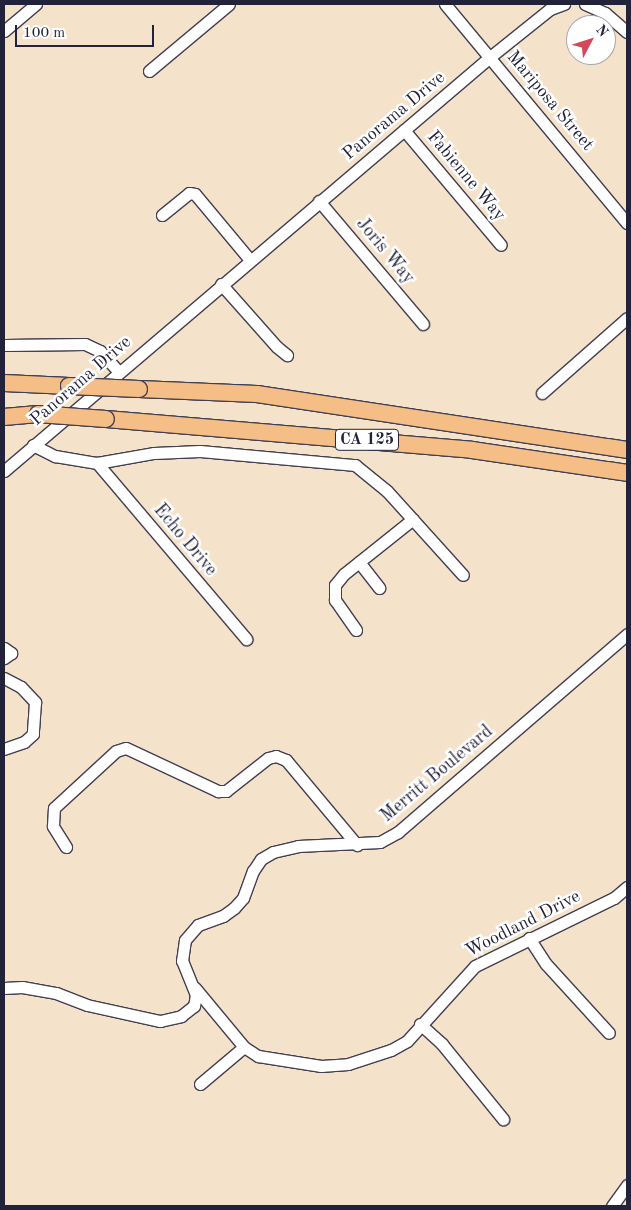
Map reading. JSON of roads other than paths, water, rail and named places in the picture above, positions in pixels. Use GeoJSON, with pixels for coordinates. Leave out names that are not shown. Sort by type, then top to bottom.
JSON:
{"type":"FeatureCollection","features":[{"type":"Feature","properties":{"kind":"highway","name":"CA 125"},"geometry":{"type":"LineString","coordinates":[[4,383],[257,394],[627,450]]}},
{"type":"Feature","properties":{"kind":"highway","name":"CA 125"},"geometry":{"type":"LineString","coordinates":[[4,414],[106,418],[472,450],[627,473]]}},
{"type":"Feature","properties":{"kind":"street"},"geometry":{"type":"LineString","coordinates":[[4,31],[36,4]]}},
{"type":"Feature","properties":{"kind":"street"},"geometry":{"type":"LineString","coordinates":[[150,71],[229,4]]}},
{"type":"Feature","properties":{"kind":"street","name":"Mariposa Street"},"geometry":{"type":"LineString","coordinates":[[445,4],[627,222]]}},
{"type":"Feature","properties":{"kind":"street","name":"Panorama Drive"},"geometry":{"type":"LineString","coordinates":[[4,471],[118,371],[490,56],[550,9],[564,4]]}},
{"type":"Feature","properties":{"kind":"street"},"geometry":{"type":"LineString","coordinates":[[585,4],[605,13],[627,32]]}},
{"type":"Feature","properties":{"kind":"street","name":"Fabienne Way"},"geometry":{"type":"LineString","coordinates":[[404,130],[501,245]]}},
{"type":"Feature","properties":{"kind":"street"},"geometry":{"type":"LineString","coordinates":[[162,215],[189,193],[195,194],[250,260]]}},
{"type":"Feature","properties":{"kind":"street","name":"Joris Way"},"geometry":{"type":"LineString","coordinates":[[319,201],[423,324]]}},
{"type":"Feature","properties":{"kind":"street"},"geometry":{"type":"LineString","coordinates":[[221,284],[277,348],[288,355]]}},
{"type":"Feature","properties":{"kind":"street"},"geometry":{"type":"LineString","coordinates":[[542,393],[627,318]]}},
{"type":"Feature","properties":{"kind":"street"},"geometry":{"type":"LineString","coordinates":[[4,345],[85,344],[100,351],[118,371]]}},
{"type":"Feature","properties":{"kind":"street"},"geometry":{"type":"LineString","coordinates":[[33,446],[55,456],[97,463],[154,453],[200,451],[355,465],[388,491],[463,575]]}},
{"type":"Feature","properties":{"kind":"street","name":"Echo Drive"},"geometry":{"type":"LineString","coordinates":[[97,463],[246,639]]}},
{"type":"Feature","properties":{"kind":"street"},"geometry":{"type":"LineString","coordinates":[[356,630],[335,600],[335,585],[358,562],[413,519]]}},
{"type":"Feature","properties":{"kind":"street"},"geometry":{"type":"LineString","coordinates":[[358,562],[379,588]]}},
{"type":"Feature","properties":{"kind":"street","name":"Merritt Boulevard"},"geometry":{"type":"LineString","coordinates":[[195,988],[182,961],[185,940],[198,925],[224,916],[234,908],[262,859],[273,852],[298,846],[358,845],[380,842],[398,832],[627,634]]}},
{"type":"Feature","properties":{"kind":"street"},"geometry":{"type":"LineString","coordinates":[[4,648],[11,653],[4,658]]}},
{"type":"Feature","properties":{"kind":"street"},"geometry":{"type":"LineString","coordinates":[[4,678],[21,687],[36,702],[33,734],[24,742],[4,749]]}},
{"type":"Feature","properties":{"kind":"street"},"geometry":{"type":"LineString","coordinates":[[66,847],[53,826],[54,808],[86,776],[116,751],[126,748],[218,791],[226,791],[268,758],[286,760],[358,845]]}},
{"type":"Feature","properties":{"kind":"street","name":"Woodland Drive"},"geometry":{"type":"LineString","coordinates":[[195,988],[244,1047],[258,1056],[312,1065],[348,1064],[391,1050],[407,1041],[420,1024],[474,966],[614,898],[627,887]]}},
{"type":"Feature","properties":{"kind":"street"},"geometry":{"type":"LineString","coordinates":[[529,938],[546,964],[610,1033]]}},
{"type":"Feature","properties":{"kind":"street"},"geometry":{"type":"LineString","coordinates":[[4,988],[22,987],[56,993],[88,1005],[160,1021],[181,1016],[194,1006],[195,988]]}},
{"type":"Feature","properties":{"kind":"street"},"geometry":{"type":"LineString","coordinates":[[420,1024],[442,1044],[503,1119]]}},
{"type":"Feature","properties":{"kind":"street"},"geometry":{"type":"LineString","coordinates":[[200,1084],[244,1047]]}},
{"type":"Feature","properties":{"kind":"street"},"geometry":{"type":"LineString","coordinates":[[612,1206],[627,1185]]}}]}
